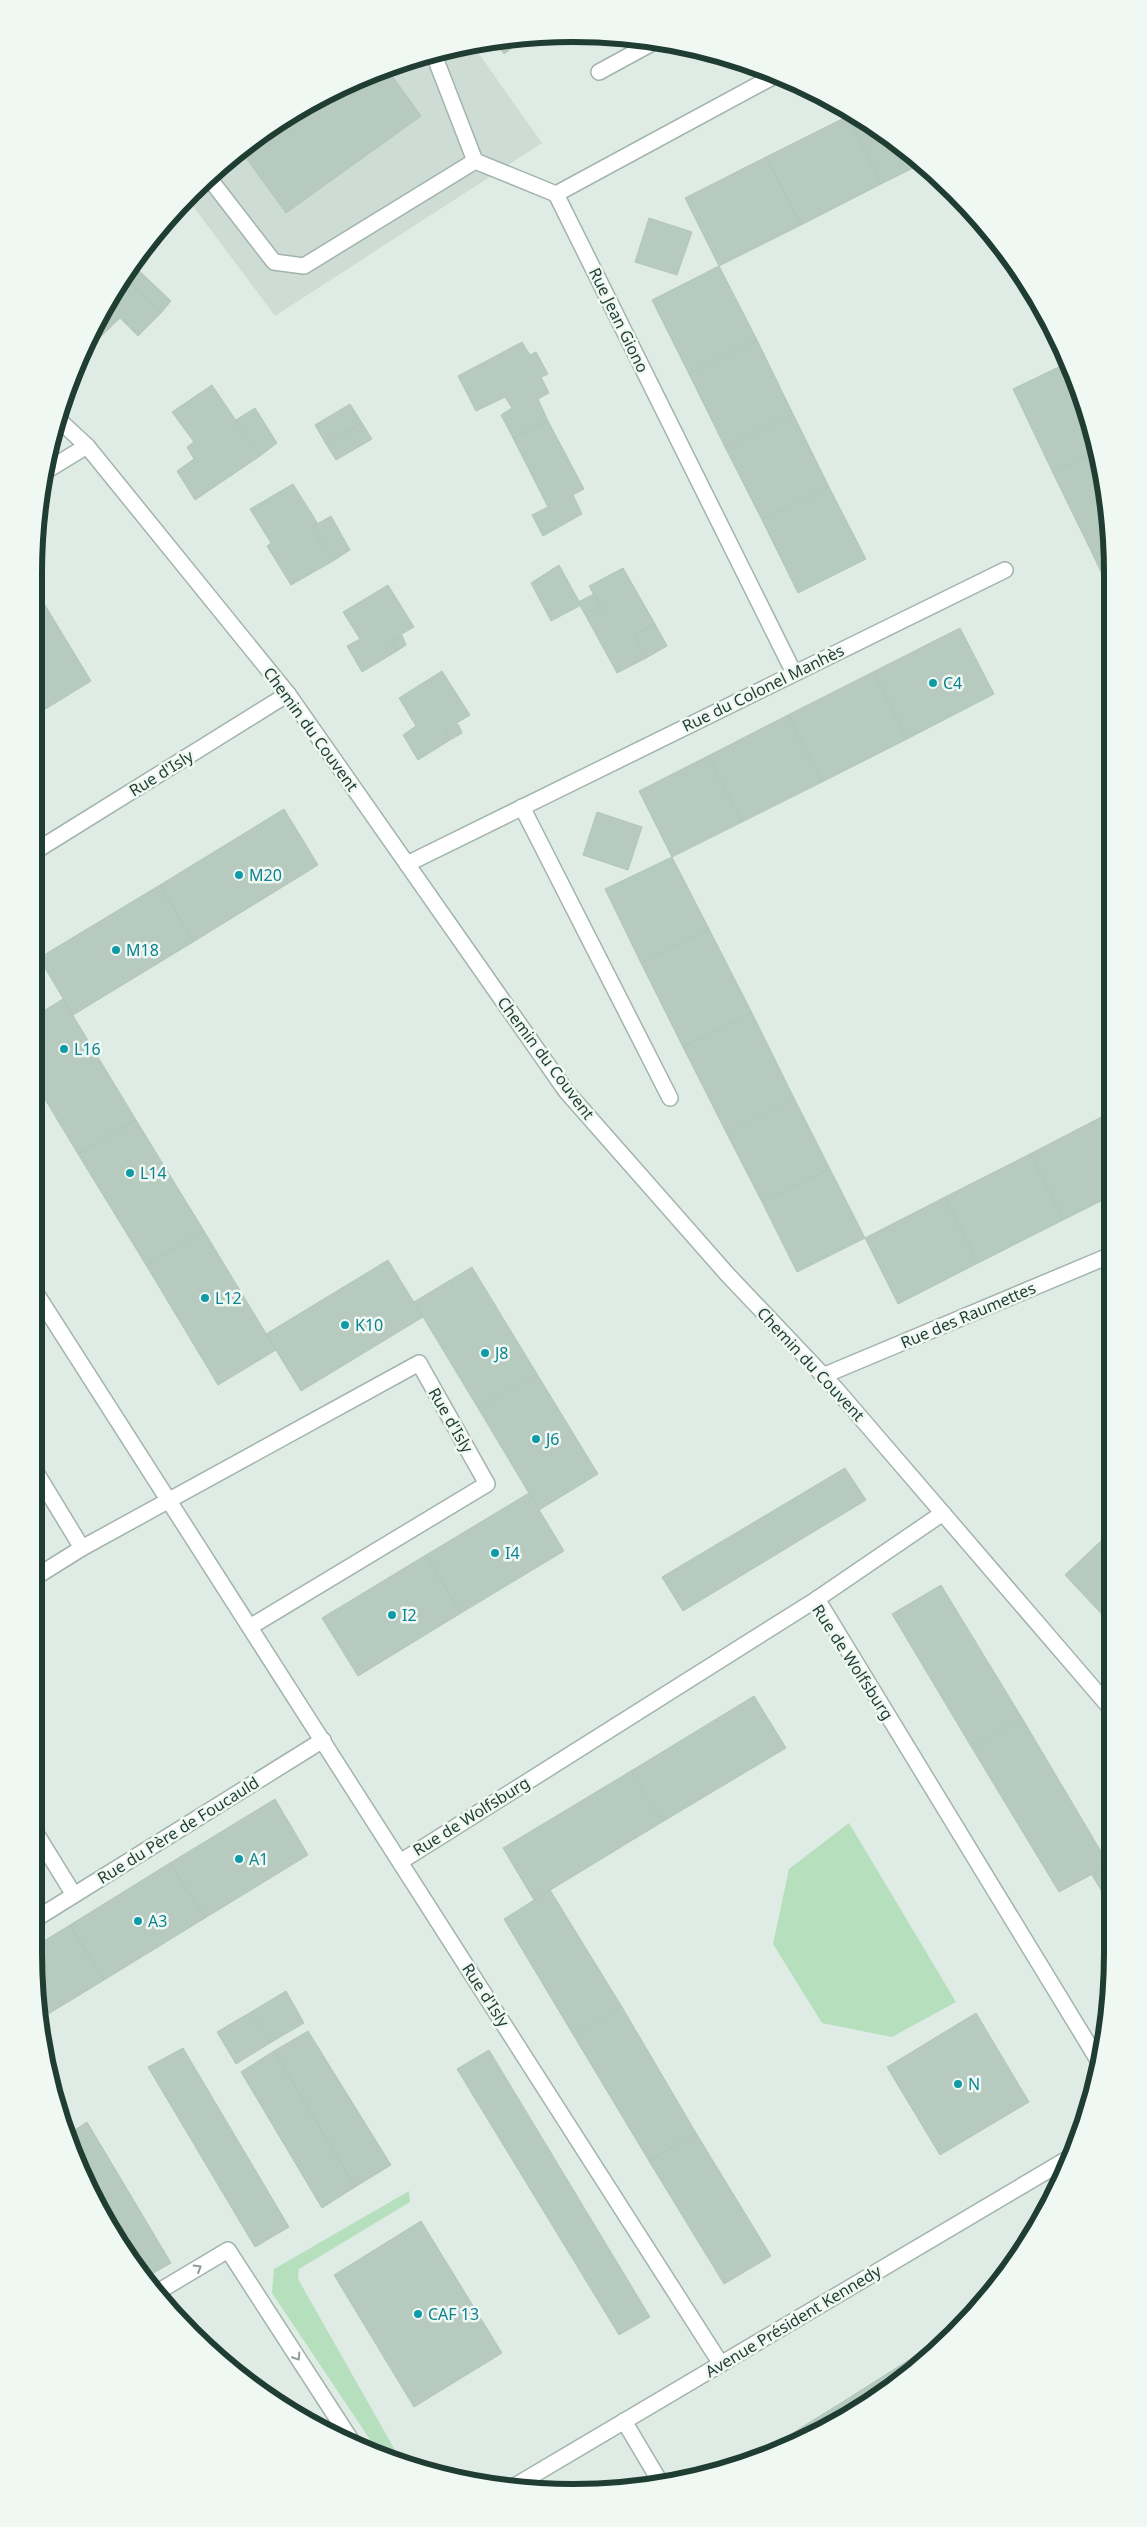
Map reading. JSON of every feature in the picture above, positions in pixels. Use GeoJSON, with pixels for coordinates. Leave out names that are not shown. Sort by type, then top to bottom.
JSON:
{"type":"FeatureCollection","features":[{"type":"Feature","properties":{"kind":"street"},"geometry":{"type":"LineString","coordinates":[[599,72],[644,47]]}},
{"type":"Feature","properties":{"kind":"street"},"geometry":{"type":"LineString","coordinates":[[436,61],[475,161],[556,194],[768,80]]}},
{"type":"Feature","properties":{"kind":"street"},"geometry":{"type":"LineString","coordinates":[[213,183],[274,262],[304,266],[475,161]]}},
{"type":"Feature","properties":{"kind":"street","name":"Rue Jean Giono"},"geometry":{"type":"LineString","coordinates":[[556,194],[794,673]]}},
{"type":"Feature","properties":{"kind":"street","name":"Chemin du Couvent"},"geometry":{"type":"LineString","coordinates":[[64,425],[87,446],[288,694],[566,1091],[727,1274],[825,1376],[1104,1701]]}},
{"type":"Feature","properties":{"kind":"street"},"geometry":{"type":"LineString","coordinates":[[54,466],[87,446]]}},
{"type":"Feature","properties":{"kind":"street","name":"Rue du Colonel Manhès"},"geometry":{"type":"LineString","coordinates":[[407,864],[1005,570]]}},
{"type":"Feature","properties":{"kind":"street","name":"Rue d'Isly"},"geometry":{"type":"LineString","coordinates":[[42,847],[288,694]]}},
{"type":"Feature","properties":{"kind":"street"},"geometry":{"type":"LineString","coordinates":[[522,807],[670,1098]]}},
{"type":"Feature","properties":{"kind":"street","name":"Rue des Raumettes"},"geometry":{"type":"LineString","coordinates":[[825,1376],[1104,1258]]}},
{"type":"Feature","properties":{"kind":"street","name":"Rue d'Isly"},"geometry":{"type":"LineString","coordinates":[[42,1303],[721,2364]]}},
{"type":"Feature","properties":{"kind":"street","name":"Rue d'Isly"},"geometry":{"type":"LineString","coordinates":[[168,1500],[419,1363],[487,1484],[250,1627]]}},
{"type":"Feature","properties":{"kind":"street"},"geometry":{"type":"LineString","coordinates":[[42,1483],[82,1548]]}},
{"type":"Feature","properties":{"kind":"street"},"geometry":{"type":"LineString","coordinates":[[42,1573],[82,1548],[168,1500]]}},
{"type":"Feature","properties":{"kind":"street"},"geometry":{"type":"LineString","coordinates":[[817,1598],[943,1513]]}},
{"type":"Feature","properties":{"kind":"street","name":"Rue de Wolfsburg"},"geometry":{"type":"LineString","coordinates":[[400,1862],[817,1598],[1094,2054]]}},
{"type":"Feature","properties":{"kind":"street","name":"Rue du Père de Foucauld"},"geometry":{"type":"LineString","coordinates":[[42,1915],[323,1740]]}},
{"type":"Feature","properties":{"kind":"street"},"geometry":{"type":"LineString","coordinates":[[42,1843],[74,1895]]}},
{"type":"Feature","properties":{"kind":"street","name":"Avenue Président Kennedy"},"geometry":{"type":"LineString","coordinates":[[522,2482],[1062,2162]]}},
{"type":"Feature","properties":{"kind":"street"},"geometry":{"type":"LineString","coordinates":[[162,2289],[228,2250],[347,2434]]}},
{"type":"Feature","properties":{"kind":"street"},"geometry":{"type":"LineString","coordinates":[[624,2421],[658,2477]]}},
{"type":"Feature","properties":{"kind":"shaded area"},"geometry":{"type":"Polygon","coordinates":[[[477,52],[542,143],[275,316],[192,204],[223,174],[250,152],[278,132],[339,97],[403,71],[477,52]]]}},
{"type":"Feature","properties":{"kind":"green space"},"geometry":{"type":"Polygon","coordinates":[[[849,1823],[956,2002],[892,2037],[822,2023],[773,1944],[789,1869],[849,1823]]]}},
{"type":"Feature","properties":{"kind":"green space"},"geometry":{"type":"Polygon","coordinates":[[[409,2191],[410,2202],[299,2269],[298,2279],[397,2454],[374,2445],[272,2293],[274,2269],[409,2191]]]}},
{"type":"Feature","properties":{"kind":"building"},"geometry":{"type":"Polygon","coordinates":[[[515,46],[504,54],[500,48],[515,46]]]}},
{"type":"Feature","properties":{"kind":"building"},"geometry":{"type":"Polygon","coordinates":[[[391,75],[421,116],[286,213],[245,156],[278,132],[308,114],[339,97],[391,75]]]}},
{"type":"Feature","properties":{"kind":"building"},"geometry":{"type":"Polygon","coordinates":[[[845,118],[850,121],[881,184],[801,225],[766,157],[845,118]]]}},
{"type":"Feature","properties":{"kind":"building"},"geometry":{"type":"Polygon","coordinates":[[[850,121],[869,132],[915,167],[881,184],[850,121]]]}},
{"type":"Feature","properties":{"kind":"building"},"geometry":{"type":"Polygon","coordinates":[[[766,157],[801,225],[719,266],[685,198],[766,157]]]}},
{"type":"Feature","properties":{"kind":"building"},"geometry":{"type":"Polygon","coordinates":[[[649,218],[692,232],[677,275],[635,262],[649,218]]]}},
{"type":"Feature","properties":{"kind":"building"},"geometry":{"type":"Polygon","coordinates":[[[719,266],[757,340],[689,374],[652,300],[719,266]]]}},
{"type":"Feature","properties":{"kind":"building"},"geometry":{"type":"Polygon","coordinates":[[[138,270],[171,301],[161,313],[129,282],[138,270]]]}},
{"type":"Feature","properties":{"kind":"building"},"geometry":{"type":"Polygon","coordinates":[[[129,282],[161,313],[138,336],[120,318],[96,341],[129,282]]]}},
{"type":"Feature","properties":{"kind":"building"},"geometry":{"type":"Polygon","coordinates":[[[757,340],[793,414],[725,447],[689,374],[757,340]]]}},
{"type":"Feature","properties":{"kind":"building"},"geometry":{"type":"Polygon","coordinates":[[[522,342],[530,355],[536,352],[548,374],[541,377],[549,393],[538,399],[548,421],[513,438],[501,415],[512,408],[505,397],[476,411],[458,376],[522,342]]]}},
{"type":"Feature","properties":{"kind":"building"},"geometry":{"type":"Polygon","coordinates":[[[1062,365],[1076,403],[1090,454],[1053,473],[1013,389],[1062,365]]]}},
{"type":"Feature","properties":{"kind":"building"},"geometry":{"type":"Polygon","coordinates":[[[212,385],[260,456],[195,500],[177,471],[194,459],[187,447],[194,442],[172,412],[212,385]]]}},
{"type":"Feature","properties":{"kind":"building"},"geometry":{"type":"Polygon","coordinates":[[[350,404],[362,423],[326,444],[315,425],[350,404]]]}},
{"type":"Feature","properties":{"kind":"building"},"geometry":{"type":"Polygon","coordinates":[[[255,408],[277,443],[260,456],[236,420],[255,408]]]}},
{"type":"Feature","properties":{"kind":"building"},"geometry":{"type":"Polygon","coordinates":[[[793,414],[829,487],[762,520],[725,447],[793,414]]]}},
{"type":"Feature","properties":{"kind":"building"},"geometry":{"type":"Polygon","coordinates":[[[548,421],[584,489],[573,495],[582,514],[543,536],[532,515],[548,507],[513,438],[548,421]]]}},
{"type":"Feature","properties":{"kind":"building"},"geometry":{"type":"Polygon","coordinates":[[[362,423],[372,439],[336,460],[326,444],[362,423]]]}},
{"type":"Feature","properties":{"kind":"building"},"geometry":{"type":"Polygon","coordinates":[[[1090,454],[1100,504],[1103,553],[1094,557],[1053,473],[1090,454]]]}},
{"type":"Feature","properties":{"kind":"building"},"geometry":{"type":"Polygon","coordinates":[[[293,484],[318,524],[312,527],[333,561],[291,585],[267,546],[271,543],[250,509],[293,484]]]}},
{"type":"Feature","properties":{"kind":"building"},"geometry":{"type":"Polygon","coordinates":[[[829,487],[866,559],[798,593],[762,520],[829,487]]]}},
{"type":"Feature","properties":{"kind":"building"},"geometry":{"type":"Polygon","coordinates":[[[331,516],[350,550],[333,561],[312,527],[331,516]]]}},
{"type":"Feature","properties":{"kind":"building"},"geometry":{"type":"Polygon","coordinates":[[[1103,553],[1104,578],[1094,557],[1103,553]]]}},
{"type":"Feature","properties":{"kind":"building"},"geometry":{"type":"Polygon","coordinates":[[[559,565],[581,605],[551,621],[531,583],[559,565]]]}},
{"type":"Feature","properties":{"kind":"building"},"geometry":{"type":"Polygon","coordinates":[[[623,568],[655,624],[634,635],[646,658],[617,673],[587,618],[602,609],[589,586],[623,568]]]}},
{"type":"Feature","properties":{"kind":"building"},"geometry":{"type":"Polygon","coordinates":[[[388,585],[414,627],[391,640],[397,651],[362,672],[347,646],[360,639],[343,612],[388,585]]]}},
{"type":"Feature","properties":{"kind":"building"},"geometry":{"type":"Polygon","coordinates":[[[594,594],[602,609],[587,618],[578,602],[594,594]]]}},
{"type":"Feature","properties":{"kind":"building"},"geometry":{"type":"Polygon","coordinates":[[[42,600],[91,681],[42,711],[42,600]]]}},
{"type":"Feature","properties":{"kind":"building"},"geometry":{"type":"Polygon","coordinates":[[[655,624],[667,646],[646,658],[634,635],[655,624]]]}},
{"type":"Feature","properties":{"kind":"building","name":"C4"},"geometry":{"type":"Polygon","coordinates":[[[960,628],[994,694],[907,739],[873,672],[960,628]]]}},
{"type":"Feature","properties":{"kind":"building"},"geometry":{"type":"Polygon","coordinates":[[[402,635],[406,645],[397,651],[391,640],[402,635]]]}},
{"type":"Feature","properties":{"kind":"building"},"geometry":{"type":"Polygon","coordinates":[[[442,671],[470,715],[445,730],[450,740],[418,760],[403,735],[416,726],[399,698],[442,671]]]}},
{"type":"Feature","properties":{"kind":"building"},"geometry":{"type":"Polygon","coordinates":[[[873,672],[907,739],[822,782],[788,715],[873,672]]]}},
{"type":"Feature","properties":{"kind":"building"},"geometry":{"type":"Polygon","coordinates":[[[788,715],[822,782],[742,822],[708,756],[788,715]]]}},
{"type":"Feature","properties":{"kind":"building"},"geometry":{"type":"Polygon","coordinates":[[[458,724],[462,733],[450,740],[445,730],[458,724]]]}},
{"type":"Feature","properties":{"kind":"building"},"geometry":{"type":"Polygon","coordinates":[[[708,756],[742,822],[672,857],[639,791],[708,756]]]}},
{"type":"Feature","properties":{"kind":"building","name":"M20"},"geometry":{"type":"Polygon","coordinates":[[[284,809],[318,865],[193,942],[160,885],[284,809]]]}},
{"type":"Feature","properties":{"kind":"building"},"geometry":{"type":"Polygon","coordinates":[[[597,812],[642,827],[628,870],[583,855],[597,812]]]}},
{"type":"Feature","properties":{"kind":"building"},"geometry":{"type":"Polygon","coordinates":[[[672,857],[709,929],[641,963],[605,889],[672,857]]]}},
{"type":"Feature","properties":{"kind":"building","name":"M18"},"geometry":{"type":"Polygon","coordinates":[[[160,885],[193,942],[73,1015],[42,963],[42,956],[160,885]]]}},
{"type":"Feature","properties":{"kind":"building"},"geometry":{"type":"Polygon","coordinates":[[[709,929],[752,1013],[683,1047],[641,963],[709,929]]]}},
{"type":"Feature","properties":{"kind":"building","name":"L16"},"geometry":{"type":"Polygon","coordinates":[[[63,999],[136,1120],[78,1154],[42,1094],[42,1012],[63,999]]]}},
{"type":"Feature","properties":{"kind":"building"},"geometry":{"type":"Polygon","coordinates":[[[752,1013],[794,1098],[726,1132],[683,1047],[752,1013]]]}},
{"type":"Feature","properties":{"kind":"building"},"geometry":{"type":"Polygon","coordinates":[[[794,1098],[830,1169],[762,1202],[726,1132],[794,1098]]]}},
{"type":"Feature","properties":{"kind":"building"},"geometry":{"type":"Polygon","coordinates":[[[1104,1116],[1104,1200],[1063,1220],[1030,1154],[1104,1116]]]}},
{"type":"Feature","properties":{"kind":"building","name":"L14"},"geometry":{"type":"Polygon","coordinates":[[[136,1120],[204,1231],[146,1265],[78,1154],[136,1120]]]}},
{"type":"Feature","properties":{"kind":"building"},"geometry":{"type":"Polygon","coordinates":[[[1030,1154],[1063,1220],[978,1263],[945,1197],[1030,1154]]]}},
{"type":"Feature","properties":{"kind":"building"},"geometry":{"type":"Polygon","coordinates":[[[830,1169],[865,1238],[797,1272],[762,1202],[830,1169]]]}},
{"type":"Feature","properties":{"kind":"building"},"geometry":{"type":"Polygon","coordinates":[[[945,1197],[978,1263],[898,1304],[865,1238],[945,1197]]]}},
{"type":"Feature","properties":{"kind":"building","name":"L12"},"geometry":{"type":"Polygon","coordinates":[[[204,1231],[276,1350],[218,1385],[146,1265],[204,1231]]]}},
{"type":"Feature","properties":{"kind":"building","name":"K10"},"geometry":{"type":"Polygon","coordinates":[[[388,1260],[423,1317],[301,1391],[266,1334],[388,1260]]]}},
{"type":"Feature","properties":{"kind":"building","name":"J8"},"geometry":{"type":"Polygon","coordinates":[[[472,1267],[537,1374],[478,1408],[414,1302],[472,1267]]]}},
{"type":"Feature","properties":{"kind":"building","name":"J6"},"geometry":{"type":"Polygon","coordinates":[[[537,1374],[598,1474],[539,1510],[478,1408],[537,1374]]]}},
{"type":"Feature","properties":{"kind":"building"},"geometry":{"type":"Polygon","coordinates":[[[845,1468],[866,1500],[683,1611],[662,1577],[845,1468]]]}},
{"type":"Feature","properties":{"kind":"building","name":"I4"},"geometry":{"type":"Polygon","coordinates":[[[529,1493],[564,1551],[461,1613],[426,1555],[529,1493]]]}},
{"type":"Feature","properties":{"kind":"building"},"geometry":{"type":"Polygon","coordinates":[[[1104,1538],[1104,1616],[1065,1575],[1104,1538]]]}},
{"type":"Feature","properties":{"kind":"building","name":"I2"},"geometry":{"type":"Polygon","coordinates":[[[426,1555],[461,1613],[358,1676],[322,1618],[426,1555]]]}},
{"type":"Feature","properties":{"kind":"building"},"geometry":{"type":"Polygon","coordinates":[[[941,1585],[1022,1718],[972,1748],[892,1614],[941,1585]]]}},
{"type":"Feature","properties":{"kind":"building"},"geometry":{"type":"Polygon","coordinates":[[[754,1696],[786,1748],[662,1822],[631,1771],[754,1696]]]}},
{"type":"Feature","properties":{"kind":"building"},"geometry":{"type":"Polygon","coordinates":[[[1022,1718],[1104,1857],[1104,1868],[1059,1892],[972,1748],[1022,1718]]]}},
{"type":"Feature","properties":{"kind":"building"},"geometry":{"type":"Polygon","coordinates":[[[631,1771],[662,1822],[534,1900],[503,1848],[631,1771]]]}},
{"type":"Feature","properties":{"kind":"building","name":"A1"},"geometry":{"type":"Polygon","coordinates":[[[275,1799],[308,1855],[205,1918],[170,1863],[275,1799]]]}},
{"type":"Feature","properties":{"kind":"building","name":"A3"},"geometry":{"type":"Polygon","coordinates":[[[170,1863],[205,1918],[104,1980],[70,1925],[170,1863]]]}},
{"type":"Feature","properties":{"kind":"building"},"geometry":{"type":"Polygon","coordinates":[[[1104,1868],[1104,1895],[1092,1875],[1104,1868]]]}},
{"type":"Feature","properties":{"kind":"building"},"geometry":{"type":"Polygon","coordinates":[[[550,1890],[622,2007],[574,2036],[504,1919],[550,1890]]]}},
{"type":"Feature","properties":{"kind":"building"},"geometry":{"type":"Polygon","coordinates":[[[70,1925],[104,1980],[46,2015],[44,1988],[42,1942],[70,1925]]]}},
{"type":"Feature","properties":{"kind":"building"},"geometry":{"type":"Polygon","coordinates":[[[286,1991],[304,2023],[270,2043],[251,2012],[286,1991]]]}},
{"type":"Feature","properties":{"kind":"building"},"geometry":{"type":"Polygon","coordinates":[[[622,2007],[696,2133],[649,2161],[574,2036],[622,2007]]]}},
{"type":"Feature","properties":{"kind":"building"},"geometry":{"type":"Polygon","coordinates":[[[251,2012],[270,2043],[236,2064],[217,2032],[251,2012]]]}},
{"type":"Feature","properties":{"kind":"building","name":"N"},"geometry":{"type":"Polygon","coordinates":[[[976,2013],[1029,2102],[940,2155],[887,2067],[976,2013]]]}},
{"type":"Feature","properties":{"kind":"building"},"geometry":{"type":"Polygon","coordinates":[[[308,2031],[391,2165],[355,2187],[274,2051],[308,2031]]]}},
{"type":"Feature","properties":{"kind":"building"},"geometry":{"type":"Polygon","coordinates":[[[183,2048],[289,2227],[255,2247],[148,2067],[183,2048]]]}},
{"type":"Feature","properties":{"kind":"building"},"geometry":{"type":"Polygon","coordinates":[[[489,2050],[650,2317],[619,2335],[457,2069],[489,2050]]]}},
{"type":"Feature","properties":{"kind":"building"},"geometry":{"type":"Polygon","coordinates":[[[274,2051],[355,2187],[322,2208],[241,2072],[274,2051]]]}},
{"type":"Feature","properties":{"kind":"building"},"geometry":{"type":"Polygon","coordinates":[[[87,2122],[171,2263],[150,2275],[132,2249],[97,2188],[74,2131],[87,2122]]]}},
{"type":"Feature","properties":{"kind":"building"},"geometry":{"type":"Polygon","coordinates":[[[696,2133],[771,2256],[724,2284],[649,2161],[696,2133]]]}},
{"type":"Feature","properties":{"kind":"building","name":"CAF 13"},"geometry":{"type":"Polygon","coordinates":[[[421,2221],[502,2353],[414,2407],[334,2275],[421,2221]]]}},
{"type":"Feature","properties":{"kind":"building"},"geometry":{"type":"Polygon","coordinates":[[[932,2345],[897,2375],[869,2395],[856,2402],[852,2396],[932,2345]]]}},
{"type":"Feature","properties":{"kind":"building"},"geometry":{"type":"Polygon","coordinates":[[[852,2396],[856,2402],[808,2430],[772,2446],[852,2396]]]}},
{"type":"Feature","properties":{"kind":"place","name":"C4"},"geometry":{"type":"Point","coordinates":[933,683]}},
{"type":"Feature","properties":{"kind":"place","name":"M20"},"geometry":{"type":"Point","coordinates":[239,875]}},
{"type":"Feature","properties":{"kind":"place","name":"M18"},"geometry":{"type":"Point","coordinates":[116,950]}},
{"type":"Feature","properties":{"kind":"place","name":"L16"},"geometry":{"type":"Point","coordinates":[64,1049]}},
{"type":"Feature","properties":{"kind":"place","name":"L14"},"geometry":{"type":"Point","coordinates":[130,1173]}},
{"type":"Feature","properties":{"kind":"place","name":"L12"},"geometry":{"type":"Point","coordinates":[205,1298]}},
{"type":"Feature","properties":{"kind":"place","name":"K10"},"geometry":{"type":"Point","coordinates":[345,1325]}},
{"type":"Feature","properties":{"kind":"place","name":"J8"},"geometry":{"type":"Point","coordinates":[485,1353]}},
{"type":"Feature","properties":{"kind":"place","name":"J6"},"geometry":{"type":"Point","coordinates":[536,1439]}},
{"type":"Feature","properties":{"kind":"place","name":"I4"},"geometry":{"type":"Point","coordinates":[495,1553]}},
{"type":"Feature","properties":{"kind":"place","name":"I2"},"geometry":{"type":"Point","coordinates":[392,1615]}},
{"type":"Feature","properties":{"kind":"place","name":"A1"},"geometry":{"type":"Point","coordinates":[239,1859]}},
{"type":"Feature","properties":{"kind":"place","name":"A3"},"geometry":{"type":"Point","coordinates":[138,1921]}},
{"type":"Feature","properties":{"kind":"place","name":"N"},"geometry":{"type":"Point","coordinates":[958,2084]}},
{"type":"Feature","properties":{"kind":"place","name":"CAF 13"},"geometry":{"type":"Point","coordinates":[418,2314]}}]}
